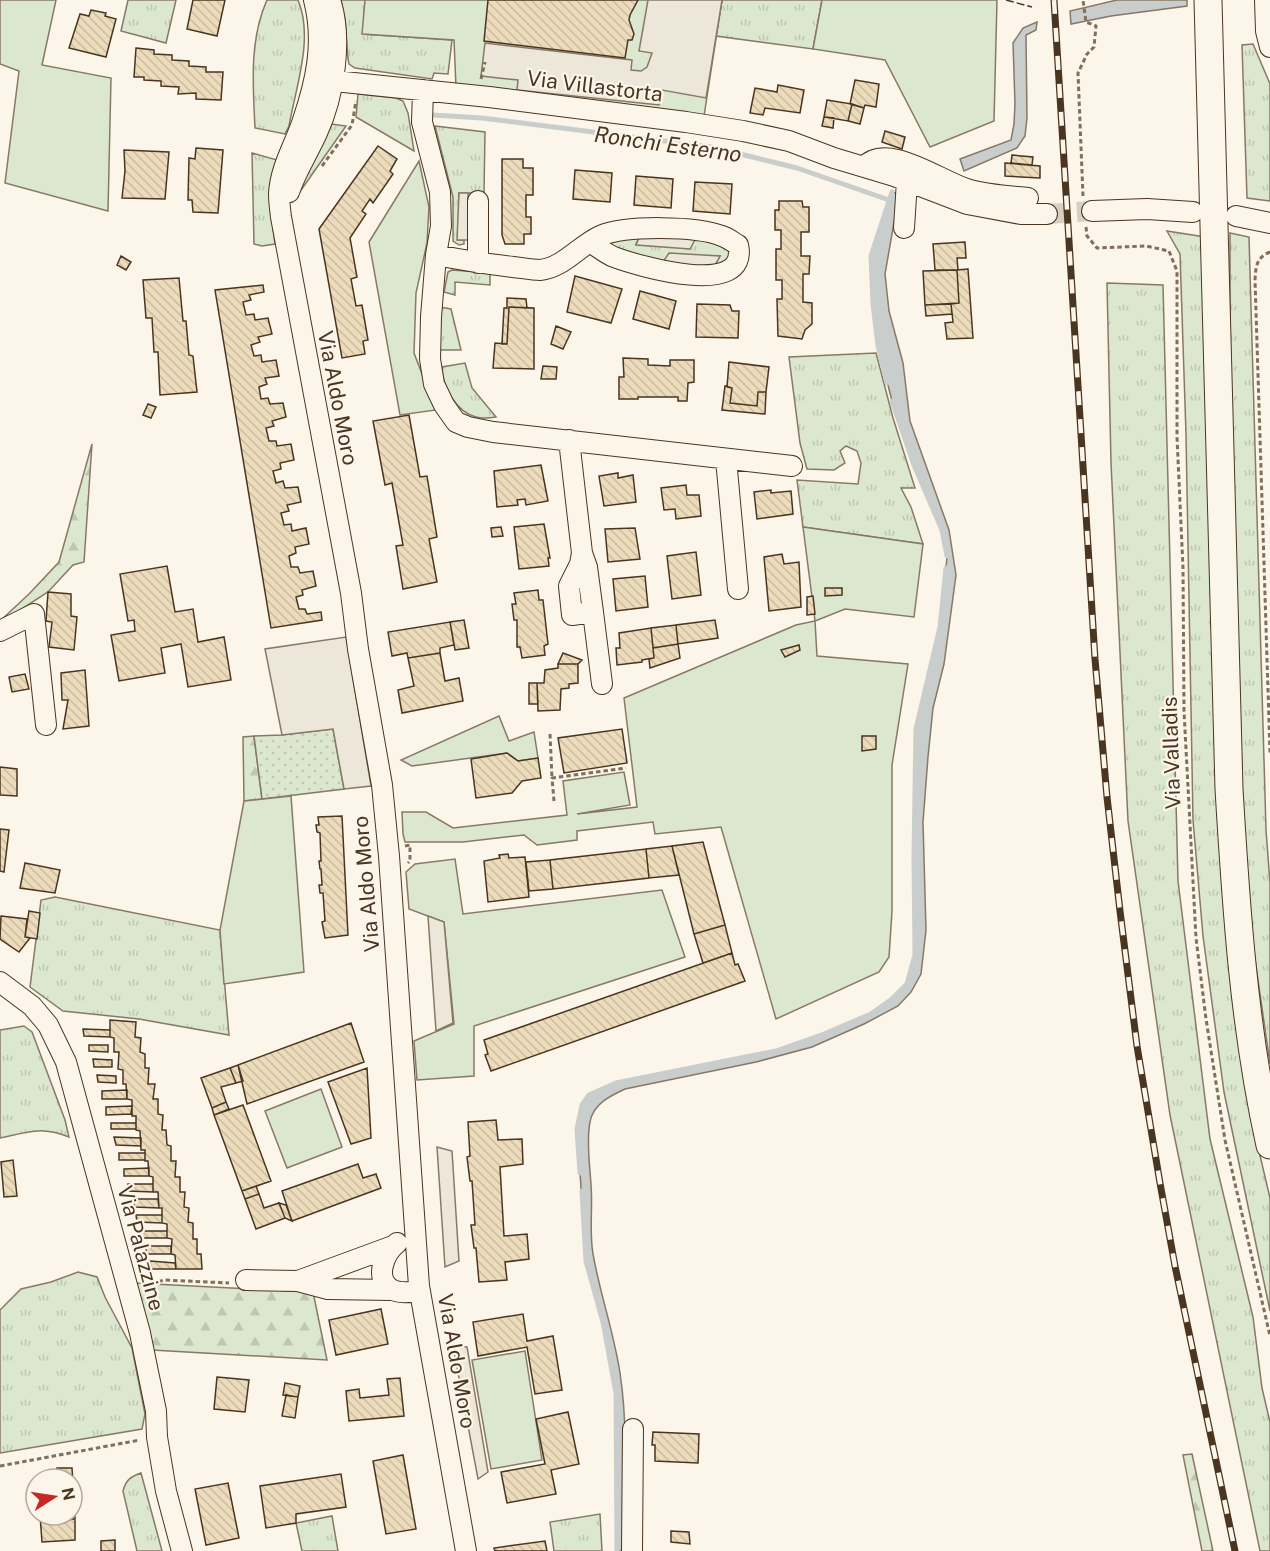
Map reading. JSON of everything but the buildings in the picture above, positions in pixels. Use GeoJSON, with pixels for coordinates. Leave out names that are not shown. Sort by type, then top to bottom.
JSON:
{"type":"FeatureCollection","features":[{"type":"Feature","properties":{"kind":"highway"},"geometry":{"type":"LineString","coordinates":[[1208,0],[1229,789],[1241,957],[1263,1114],[1270,1145]]}},
{"type":"Feature","properties":{"kind":"street","name":"Via Aldo Moro"},"geometry":{"type":"LineString","coordinates":[[280,217],[293,178],[319,130],[328,30],[320,21],[314,0]]}},
{"type":"Feature","properties":{"kind":"street","name":"Via Aldo Moro"},"geometry":{"type":"LineString","coordinates":[[330,0],[336,30],[315,112],[302,124],[283,172],[279,193],[280,217],[351,593],[358,650],[382,785],[420,1292],[466,1551]]}},
{"type":"Feature","properties":{"kind":"street"},"geometry":{"type":"LineString","coordinates":[[1265,0],[1268,39]]}},
{"type":"Feature","properties":{"kind":"street","name":"Via Villastorta"},"geometry":{"type":"LineString","coordinates":[[324,80],[674,120],[743,131],[789,141],[967,204],[1021,214],[1047,214]]}},
{"type":"Feature","properties":{"kind":"street"},"geometry":{"type":"LineString","coordinates":[[423,90],[422,122],[440,192],[441,226],[436,255],[430,359],[434,384],[444,405],[456,422],[493,432],[792,465]]}},
{"type":"Feature","properties":{"kind":"street"},"geometry":{"type":"LineString","coordinates":[[864,167],[873,159],[894,158],[966,189],[1028,198]]}},
{"type":"Feature","properties":{"kind":"street"},"geometry":{"type":"LineString","coordinates":[[904,228],[907,181]]}},
{"type":"Feature","properties":{"kind":"street"},"geometry":{"type":"LineString","coordinates":[[478,201],[478,263]]}},
{"type":"Feature","properties":{"kind":"street"},"geometry":{"type":"LineString","coordinates":[[1087,214],[1147,209],[1193,212]]}},
{"type":"Feature","properties":{"kind":"street"},"geometry":{"type":"LineString","coordinates":[[1236,216],[1270,223]]}},
{"type":"Feature","properties":{"kind":"street"},"geometry":{"type":"LineString","coordinates":[[436,255],[478,263],[541,270],[555,265],[590,242],[601,236],[627,229],[655,228],[722,236],[738,245],[740,253],[738,261],[730,270],[692,276],[639,266],[611,256],[590,242]]}},
{"type":"Feature","properties":{"kind":"street"},"geometry":{"type":"LineString","coordinates":[[569,440],[582,553],[580,564],[569,586],[572,615],[593,612],[602,684]]}},
{"type":"Feature","properties":{"kind":"street"},"geometry":{"type":"LineString","coordinates":[[726,459],[738,589]]}},
{"type":"Feature","properties":{"kind":"street"},"geometry":{"type":"LineString","coordinates":[[0,631],[34,614],[46,725]]}},
{"type":"Feature","properties":{"kind":"street","name":"Via Palazzine"},"geometry":{"type":"LineString","coordinates":[[0,982],[32,1006],[48,1025],[66,1062],[140,1333],[156,1411],[157,1437],[166,1491],[182,1551]]}},
{"type":"Feature","properties":{"kind":"street"},"geometry":{"type":"LineString","coordinates":[[298,1281],[393,1246],[415,1229]]}},
{"type":"Feature","properties":{"kind":"street"},"geometry":{"type":"LineString","coordinates":[[392,1290],[384,1282],[382,1269],[384,1259],[393,1246]]}},
{"type":"Feature","properties":{"kind":"street"},"geometry":{"type":"LineString","coordinates":[[246,1280],[298,1281],[328,1289],[420,1292]]}},
{"type":"Feature","properties":{"kind":"street"},"geometry":{"type":"LineString","coordinates":[[632,1551],[633,1428]]}},
{"type":"Feature","properties":{"kind":"path"},"geometry":{"type":"LineString","coordinates":[[1083,0],[1086,22],[1096,26],[1094,47],[1087,54],[1078,74],[1087,214]]}},
{"type":"Feature","properties":{"kind":"path"},"geometry":{"type":"LineString","coordinates":[[479,82],[485,62]]}},
{"type":"Feature","properties":{"kind":"path","name":"Via Valladis"},"geometry":{"type":"LineString","coordinates":[[1087,214],[1087,236],[1097,248],[1146,246],[1169,251],[1177,271],[1177,437],[1183,568],[1184,711],[1196,938],[1206,1019],[1226,1140],[1270,1336]]}},
{"type":"Feature","properties":{"kind":"path"},"geometry":{"type":"LineString","coordinates":[[1270,252],[1262,256],[1256,264],[1255,280],[1270,753]]}},
{"type":"Feature","properties":{"kind":"path"},"geometry":{"type":"LineString","coordinates":[[550,734],[554,801]]}},
{"type":"Feature","properties":{"kind":"path"},"geometry":{"type":"LineString","coordinates":[[552,778],[626,768]]}},
{"type":"Feature","properties":{"kind":"path"},"geometry":{"type":"LineString","coordinates":[[127,1287],[143,1287],[165,1280],[233,1283],[246,1280]]}},
{"type":"Feature","properties":{"kind":"path"},"geometry":{"type":"LineString","coordinates":[[0,1466],[157,1437]]}},
{"type":"Feature","properties":{"kind":"green space"},"geometry":{"type":"Polygon","coordinates":[[[0,0],[56,0],[42,65],[111,78],[108,211],[5,183],[19,71],[0,64],[0,0]]]}},
{"type":"Feature","properties":{"kind":"green space"},"geometry":{"type":"Polygon","coordinates":[[[128,0],[176,0],[166,43],[121,31],[128,0]]]}},
{"type":"Feature","properties":{"kind":"green space"},"geometry":{"type":"Polygon","coordinates":[[[267,0],[298,0],[302,15],[304,46],[302,62],[289,126],[285,134],[255,128],[253,80],[255,47],[261,15],[267,0]]]}},
{"type":"Feature","properties":{"kind":"green space"},"geometry":{"type":"Polygon","coordinates":[[[341,0],[365,0],[363,34],[452,40],[448,74],[434,73],[432,79],[355,68],[349,64],[341,0]]]}},
{"type":"Feature","properties":{"kind":"green space"},"geometry":{"type":"Polygon","coordinates":[[[365,0],[722,0],[704,116],[456,87],[454,40],[362,34],[365,0]]]}},
{"type":"Feature","properties":{"kind":"green space"},"geometry":{"type":"Polygon","coordinates":[[[722,0],[822,0],[813,49],[716,36],[722,0]]]}},
{"type":"Feature","properties":{"kind":"green space"},"geometry":{"type":"Polygon","coordinates":[[[822,0],[997,0],[994,121],[930,147],[885,60],[813,49],[822,0]]]}},
{"type":"Feature","properties":{"kind":"green space"},"geometry":{"type":"Polygon","coordinates":[[[1253,44],[1270,84],[1270,201],[1247,198],[1242,45],[1253,44]]]}},
{"type":"Feature","properties":{"kind":"green space"},"geometry":{"type":"Polygon","coordinates":[[[358,94],[396,98],[403,101],[408,113],[414,151],[356,117],[358,94]]]}},
{"type":"Feature","properties":{"kind":"green space"},"geometry":{"type":"Polygon","coordinates":[[[331,124],[346,126],[292,203],[297,184],[327,127],[331,124]]]}},
{"type":"Feature","properties":{"kind":"green space"},"geometry":{"type":"Polygon","coordinates":[[[435,126],[485,132],[484,193],[459,193],[458,240],[464,240],[464,244],[459,245],[453,241],[453,197],[435,126]]]}},
{"type":"Feature","properties":{"kind":"green space"},"geometry":{"type":"Polygon","coordinates":[[[252,153],[277,160],[272,218],[275,244],[262,246],[254,244],[252,153]]]}},
{"type":"Feature","properties":{"kind":"green space"},"geometry":{"type":"Polygon","coordinates":[[[419,161],[429,207],[427,243],[416,293],[414,353],[436,410],[400,415],[369,242],[419,161]]]}},
{"type":"Feature","properties":{"kind":"green space"},"geometry":{"type":"Polygon","coordinates":[[[1167,231],[1205,237],[1250,1113],[1270,1198],[1270,1311],[1224,1092],[1203,936],[1193,820],[1186,434],[1180,254],[1167,231]]]}},
{"type":"Feature","properties":{"kind":"green space"},"geometry":{"type":"Polygon","coordinates":[[[641,233],[636,244],[696,238],[730,246],[732,258],[714,267],[720,256],[661,265],[609,245],[609,240],[641,233]]]}},
{"type":"Feature","properties":{"kind":"green space"},"geometry":{"type":"Polygon","coordinates":[[[1230,233],[1249,237],[1266,830],[1270,883],[1270,1064],[1252,938],[1243,810],[1230,373],[1230,233]]]}},
{"type":"Feature","properties":{"kind":"green space"},"geometry":{"type":"Polygon","coordinates":[[[452,270],[490,273],[490,285],[455,282],[455,295],[444,292],[448,272],[452,270]]]}},
{"type":"Feature","properties":{"kind":"green space"},"geometry":{"type":"Polygon","coordinates":[[[1107,283],[1163,285],[1178,881],[1210,1139],[1253,1317],[1262,1388],[1270,1422],[1270,1551],[1260,1551],[1170,1115],[1128,821],[1111,463],[1107,283]]]}},
{"type":"Feature","properties":{"kind":"green space"},"geometry":{"type":"Polygon","coordinates":[[[439,307],[451,309],[461,350],[440,350],[439,307]]]}},
{"type":"Feature","properties":{"kind":"green space"},"geometry":{"type":"Polygon","coordinates":[[[876,353],[915,488],[901,488],[911,507],[923,544],[803,527],[797,480],[858,484],[861,463],[857,451],[846,446],[840,451],[845,463],[834,470],[807,469],[800,443],[789,357],[876,353]]]}},
{"type":"Feature","properties":{"kind":"green space"},"geometry":{"type":"Polygon","coordinates":[[[465,363],[472,388],[496,417],[481,418],[469,414],[462,410],[451,397],[447,390],[442,367],[465,363]]]}},
{"type":"Feature","properties":{"kind":"green space"},"geometry":{"type":"Polygon","coordinates":[[[92,444],[84,562],[73,565],[48,592],[0,623],[59,562],[92,444]]]}},
{"type":"Feature","properties":{"kind":"green space"},"geometry":{"type":"Polygon","coordinates":[[[803,527],[923,544],[914,617],[845,609],[815,621],[803,527]]]}},
{"type":"Feature","properties":{"kind":"green space"},"geometry":{"type":"Polygon","coordinates":[[[815,621],[817,656],[908,664],[892,765],[892,911],[889,957],[879,972],[776,1019],[721,827],[655,834],[653,822],[577,831],[577,840],[537,845],[524,835],[463,842],[405,842],[402,812],[426,812],[453,828],[567,815],[563,781],[624,772],[630,805],[577,814],[637,807],[624,698],[796,625],[815,621]]]}},
{"type":"Feature","properties":{"kind":"green space"},"geometry":{"type":"Polygon","coordinates":[[[499,716],[509,741],[534,732],[538,758],[518,761],[507,753],[412,766],[401,760],[499,716]]]}},
{"type":"Feature","properties":{"kind":"green space"},"geometry":{"type":"Polygon","coordinates":[[[333,729],[344,789],[262,799],[254,736],[333,729]]]}},
{"type":"Feature","properties":{"kind":"green space"},"geometry":{"type":"Polygon","coordinates":[[[254,736],[262,799],[244,801],[243,737],[254,736]]]}},
{"type":"Feature","properties":{"kind":"green space"},"geometry":{"type":"Polygon","coordinates":[[[291,796],[304,972],[224,984],[220,930],[244,801],[291,796]]]}},
{"type":"Feature","properties":{"kind":"green space"},"geometry":{"type":"Polygon","coordinates":[[[455,859],[463,914],[662,890],[685,957],[474,1026],[474,1076],[417,1080],[414,1041],[454,1024],[444,922],[409,909],[406,872],[415,864],[455,859]]]}},
{"type":"Feature","properties":{"kind":"green space"},"geometry":{"type":"Polygon","coordinates":[[[55,897],[220,930],[229,1035],[139,1019],[63,1011],[30,987],[41,900],[55,897]]]}},
{"type":"Feature","properties":{"kind":"green space"},"geometry":{"type":"Polygon","coordinates":[[[24,1026],[32,1032],[65,1120],[69,1137],[42,1131],[0,1138],[0,1030],[24,1026]]]}},
{"type":"Feature","properties":{"kind":"green space"},"geometry":{"type":"Polygon","coordinates":[[[321,1089],[342,1147],[287,1168],[265,1111],[321,1089]]]}},
{"type":"Feature","properties":{"kind":"green space"},"geometry":{"type":"Polygon","coordinates":[[[78,1272],[97,1277],[132,1348],[145,1414],[142,1429],[0,1453],[0,1310],[21,1289],[51,1282],[78,1272]]]}},
{"type":"Feature","properties":{"kind":"green space"},"geometry":{"type":"Polygon","coordinates":[[[134,1283],[313,1292],[327,1360],[152,1350],[134,1283]]]}},
{"type":"Feature","properties":{"kind":"green space"},"geometry":{"type":"Polygon","coordinates":[[[525,1351],[542,1460],[491,1469],[472,1360],[525,1351]]]}},
{"type":"Feature","properties":{"kind":"green space"},"geometry":{"type":"Polygon","coordinates":[[[1192,1454],[1213,1551],[1202,1551],[1183,1455],[1192,1454]]]}},
{"type":"Feature","properties":{"kind":"green space"},"geometry":{"type":"Polygon","coordinates":[[[141,1473],[162,1551],[137,1551],[123,1491],[129,1479],[141,1473]]]}},
{"type":"Feature","properties":{"kind":"green space"},"geometry":{"type":"Polygon","coordinates":[[[600,1514],[602,1551],[554,1551],[550,1522],[600,1514]]]}},
{"type":"Feature","properties":{"kind":"green space"},"geometry":{"type":"Polygon","coordinates":[[[332,1516],[338,1551],[302,1551],[296,1523],[332,1516]]]}},
{"type":"Feature","properties":{"kind":"shaded area"},"geometry":{"type":"Polygon","coordinates":[[[648,0],[722,0],[706,98],[662,90],[659,105],[517,90],[518,80],[481,76],[485,43],[632,60],[631,70],[641,71],[647,67],[652,53],[639,51],[648,0]]]}},
{"type":"Feature","properties":{"kind":"shaded area"},"geometry":{"type":"Polygon","coordinates":[[[1117,0],[1187,0],[1187,6],[1071,24],[1070,11],[1117,0]]]}},
{"type":"Feature","properties":{"kind":"shaded area"},"geometry":{"type":"Polygon","coordinates":[[[1037,22],[1036,30],[1026,35],[1027,118],[1025,136],[1017,148],[964,171],[960,159],[1011,140],[1015,104],[1013,43],[1023,28],[1037,22]]]}},
{"type":"Feature","properties":{"kind":"shaded area"},"geometry":{"type":"Polygon","coordinates":[[[892,192],[899,194],[885,274],[889,311],[903,363],[910,421],[949,530],[956,575],[944,664],[933,708],[928,757],[923,822],[926,930],[921,974],[911,992],[898,1006],[812,1047],[756,1062],[625,1089],[598,1105],[595,1110],[590,1122],[588,1137],[592,1245],[623,1395],[625,1462],[623,1551],[617,1551],[616,1393],[603,1322],[586,1261],[577,1129],[582,1105],[589,1095],[616,1083],[776,1051],[871,1014],[892,999],[907,984],[915,955],[916,729],[940,627],[947,557],[942,530],[914,465],[892,401],[878,346],[871,256],[892,192]]]}},
{"type":"Feature","properties":{"kind":"shaded area"},"geometry":{"type":"Polygon","coordinates":[[[459,193],[468,193],[469,240],[457,240],[459,193]]]}},
{"type":"Feature","properties":{"kind":"shaded area"},"geometry":{"type":"Polygon","coordinates":[[[641,233],[696,238],[690,249],[636,245],[641,233]]]}},
{"type":"Feature","properties":{"kind":"shaded area"},"geometry":{"type":"Polygon","coordinates":[[[669,253],[720,256],[714,267],[661,265],[669,253]]]}},
{"type":"Feature","properties":{"kind":"shaded area"},"geometry":{"type":"Polygon","coordinates":[[[346,637],[371,786],[344,789],[333,729],[282,735],[265,649],[346,637]]]}},
{"type":"Feature","properties":{"kind":"shaded area"},"geometry":{"type":"Polygon","coordinates":[[[428,916],[444,922],[453,1023],[436,1031],[428,916]]]}},
{"type":"Feature","properties":{"kind":"shaded area"},"geometry":{"type":"Polygon","coordinates":[[[437,1147],[452,1151],[459,1261],[445,1267],[437,1147]]]}},
{"type":"Feature","properties":{"kind":"shaded area"},"geometry":{"type":"Polygon","coordinates":[[[453,1346],[467,1347],[488,1472],[478,1479],[453,1346]]]}},
{"type":"Feature","properties":{"kind":"waterway","name":"Ronchi Esterno"},"geometry":{"type":"LineString","coordinates":[[432,115],[482,118],[712,147],[797,168],[889,200]]}},
{"type":"Feature","properties":{"kind":"waterway"},"geometry":{"type":"LineString","coordinates":[[887,383],[878,346],[871,256],[892,192]]}},
{"type":"Feature","properties":{"kind":"waterway"},"geometry":{"type":"LineString","coordinates":[[892,401],[914,465],[942,530],[947,556]]}},
{"type":"Feature","properties":{"kind":"waterway"},"geometry":{"type":"LineString","coordinates":[[580,1173],[577,1129],[582,1105],[589,1095],[616,1083],[776,1051],[871,1014],[892,999],[907,984],[915,955],[916,729],[940,627],[946,568]]}},
{"type":"Feature","properties":{"kind":"waterway"},"geometry":{"type":"LineString","coordinates":[[582,1191],[586,1261],[603,1322],[616,1393],[617,1551]]}},
{"type":"Feature","properties":{"kind":"tunnel"},"geometry":{"type":"LineString","coordinates":[[1047,214],[1092,211]]}},
{"type":"Feature","properties":{"kind":"railway"},"geometry":{"type":"LineString","coordinates":[[1054,0],[1095,659],[1120,911],[1137,1046],[1160,1183],[1175,1266],[1235,1551]]}},
{"type":"Feature","properties":{"kind":"fence"},"geometry":{"type":"LineString","coordinates":[[1006,0],[1032,7]]}}]}
